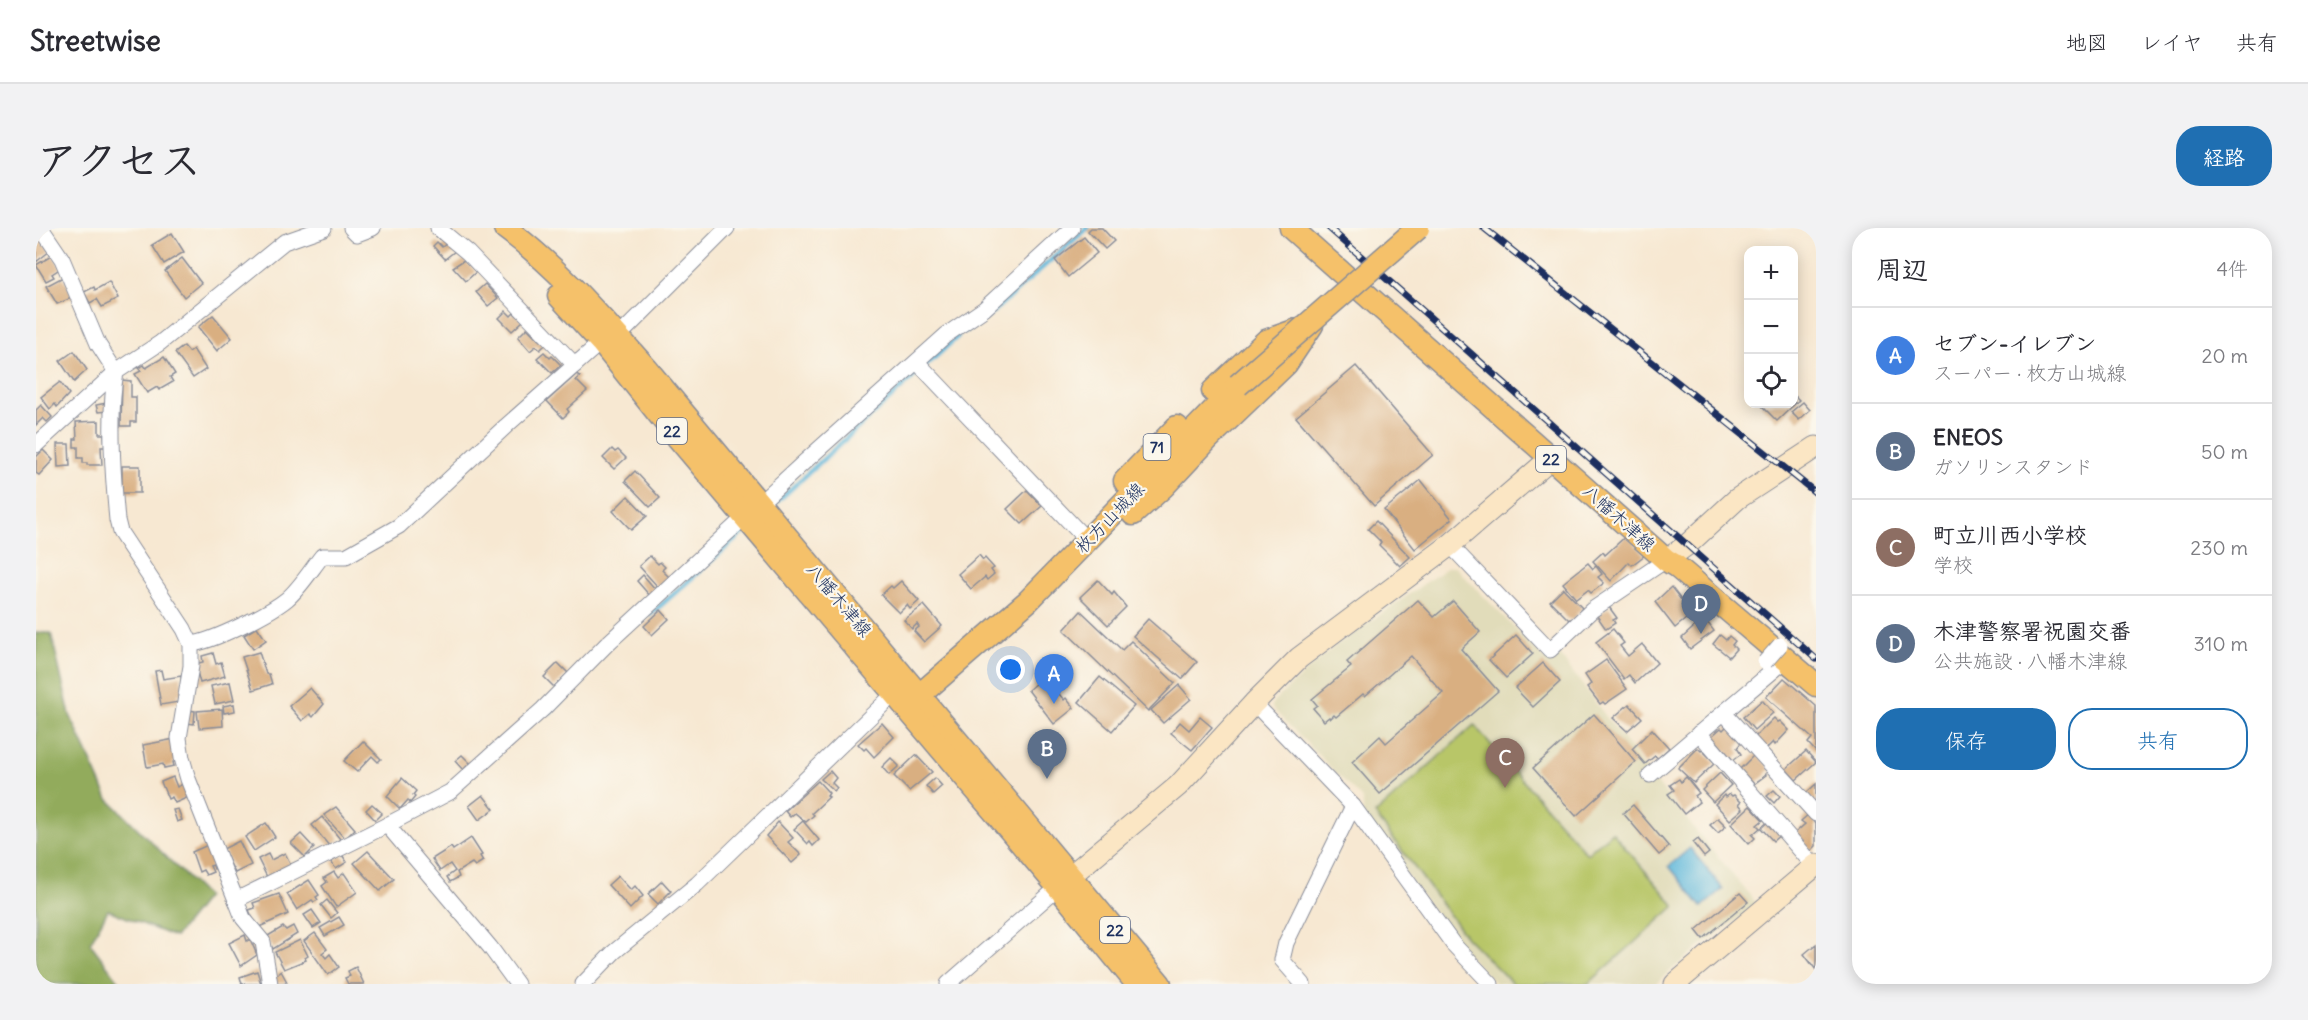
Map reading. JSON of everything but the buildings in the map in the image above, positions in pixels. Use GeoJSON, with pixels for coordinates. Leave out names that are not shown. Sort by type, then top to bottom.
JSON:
{"type":"FeatureCollection","features":[{"type":"Feature","properties":{"kind":"main road","name":"八幡木津線"},"geometry":{"type":"LineString","coordinates":[[490,228],[609,340]]}},
{"type":"Feature","properties":{"kind":"main road","name":"八幡木津線"},"geometry":{"type":"LineString","coordinates":[[505,228],[552,269],[1063,882],[1160,984]]}},
{"type":"Feature","properties":{"kind":"main road","name":"八幡木津線"},"geometry":{"type":"LineString","coordinates":[[1291,228],[1666,560],[1784,652],[1816,685]]}},
{"type":"Feature","properties":{"kind":"main road","name":"枚方山城線"},"geometry":{"type":"LineString","coordinates":[[906,694],[1028,601],[1238,385],[1418,228]]}},
{"type":"Feature","properties":{"kind":"main road","name":"71"},"geometry":{"type":"LineString","coordinates":[[1028,601],[1087,556],[1164,486],[1209,438],[1286,364],[1312,325],[1355,286]]}},
{"type":"Feature","properties":{"kind":"main road","name":"71"},"geometry":{"type":"LineString","coordinates":[[1028,601],[1079,532],[1106,500],[1266,341],[1312,325]]}},
{"type":"Feature","properties":{"kind":"main road","name":"八幡木津線"},"geometry":{"type":"LineString","coordinates":[[1063,882],[1137,984]]}},
{"type":"Feature","properties":{"kind":"street"},"geometry":{"type":"LineString","coordinates":[[41,228],[62,259],[98,344],[116,372],[113,443],[117,520],[120,532],[184,629],[191,644],[190,680],[179,738],[188,780],[243,918],[263,942],[270,984]]}},
{"type":"Feature","properties":{"kind":"street"},"geometry":{"type":"LineString","coordinates":[[36,445],[116,372],[160,343],[284,242],[324,228]]}},
{"type":"Feature","properties":{"kind":"street"},"geometry":{"type":"LineString","coordinates":[[351,228],[357,234],[373,228]]}},
{"type":"Feature","properties":{"kind":"street"},"geometry":{"type":"LineString","coordinates":[[438,228],[468,253],[575,365]]}},
{"type":"Feature","properties":{"kind":"street"},"geometry":{"type":"LineString","coordinates":[[191,644],[200,644],[232,630],[287,599],[322,556],[346,556],[399,526],[575,365],[609,340],[727,228]]}},
{"type":"Feature","properties":{"kind":"street"},"geometry":{"type":"LineString","coordinates":[[236,900],[450,792],[543,709],[607,644],[752,510],[946,335],[984,309],[1072,228]]}},
{"type":"Feature","properties":{"kind":"street"},"geometry":{"type":"LineString","coordinates":[[917,362],[1079,532]]}},
{"type":"Feature","properties":{"kind":"street"},"geometry":{"type":"LineString","coordinates":[[1450,545],[1550,650],[1592,610],[1687,545],[1737,499],[1816,447]]}},
{"type":"Feature","properties":{"kind":"street"},"geometry":{"type":"LineString","coordinates":[[948,984],[1063,882],[1178,786],[1254,702],[1299,658],[1450,545],[1551,458]]}},
{"type":"Feature","properties":{"kind":"street"},"geometry":{"type":"LineString","coordinates":[[1765,662],[1784,652]]}},
{"type":"Feature","properties":{"kind":"street"},"geometry":{"type":"LineString","coordinates":[[1650,775],[1724,713],[1784,652]]}},
{"type":"Feature","properties":{"kind":"street"},"geometry":{"type":"LineString","coordinates":[[583,984],[614,952],[697,884],[906,694]]}},
{"type":"Feature","properties":{"kind":"street"},"geometry":{"type":"LineString","coordinates":[[1254,702],[1353,806],[1453,944],[1491,984]]}},
{"type":"Feature","properties":{"kind":"street"},"geometry":{"type":"LineString","coordinates":[[1724,713],[1816,814]]}},
{"type":"Feature","properties":{"kind":"street"},"geometry":{"type":"LineString","coordinates":[[1675,984],[1815,866],[1699,733]]}},
{"type":"Feature","properties":{"kind":"street"},"geometry":{"type":"LineString","coordinates":[[1303,984],[1282,960],[1286,943],[1353,806]]}},
{"type":"Feature","properties":{"kind":"street"},"geometry":{"type":"LineString","coordinates":[[387,825],[490,947],[517,984]]}},
{"type":"Feature","properties":{"kind":"shaded area"},"geometry":{"type":"Polygon","coordinates":[[[1448,567],[1455,567],[1545,659],[1556,650],[1650,775],[1757,904],[1655,984],[1496,984],[1457,944],[1363,815],[1363,800],[1272,708],[1272,703],[1338,644],[1448,567]]]}},
{"type":"Feature","properties":{"kind":"green space"},"geometry":{"type":"Polygon","coordinates":[[[36,633],[51,633],[70,715],[108,799],[207,897],[175,937],[108,910],[90,943],[121,984],[36,984],[36,633]]]}},
{"type":"Feature","properties":{"kind":"green space"},"geometry":{"type":"Polygon","coordinates":[[[1474,725],[1587,854],[1612,832],[1675,906],[1588,984],[1513,984],[1466,937],[1375,814],[1474,725]]]}},
{"type":"Feature","properties":{"kind":"water"},"geometry":{"type":"Polygon","coordinates":[[[1690,848],[1723,889],[1702,907],[1669,866],[1690,848]]]}},
{"type":"Feature","properties":{"kind":"waterway"},"geometry":{"type":"LineString","coordinates":[[965,331],[988,316],[1087,228]]}},
{"type":"Feature","properties":{"kind":"waterway"},"geometry":{"type":"LineString","coordinates":[[770,508],[958,336]]}},
{"type":"Feature","properties":{"kind":"waterway"},"geometry":{"type":"LineString","coordinates":[[651,614],[746,530]]}},
{"type":"Feature","properties":{"kind":"waterway"},"geometry":{"type":"LineString","coordinates":[[550,712],[572,690]]}},
{"type":"Feature","properties":{"kind":"railway"},"geometry":{"type":"LineString","coordinates":[[1329,228],[1816,659]]}},
{"type":"Feature","properties":{"kind":"railway"},"geometry":{"type":"LineString","coordinates":[[1484,228],[1816,493]]}},
{"type":"Feature","properties":{"kind":"place","name":"木津警察署祝園交番"},"geometry":{"type":"Point","coordinates":[1701,634]}},
{"type":"Feature","properties":{"kind":"place","name":"セブン-イレブン"},"geometry":{"type":"Point","coordinates":[1054,704]}},
{"type":"Feature","properties":{"kind":"place","name":"ENEOS"},"geometry":{"type":"Point","coordinates":[1047,779]}},
{"type":"Feature","properties":{"kind":"place","name":"町立川西小学校"},"geometry":{"type":"Point","coordinates":[1505,788]}}]}
